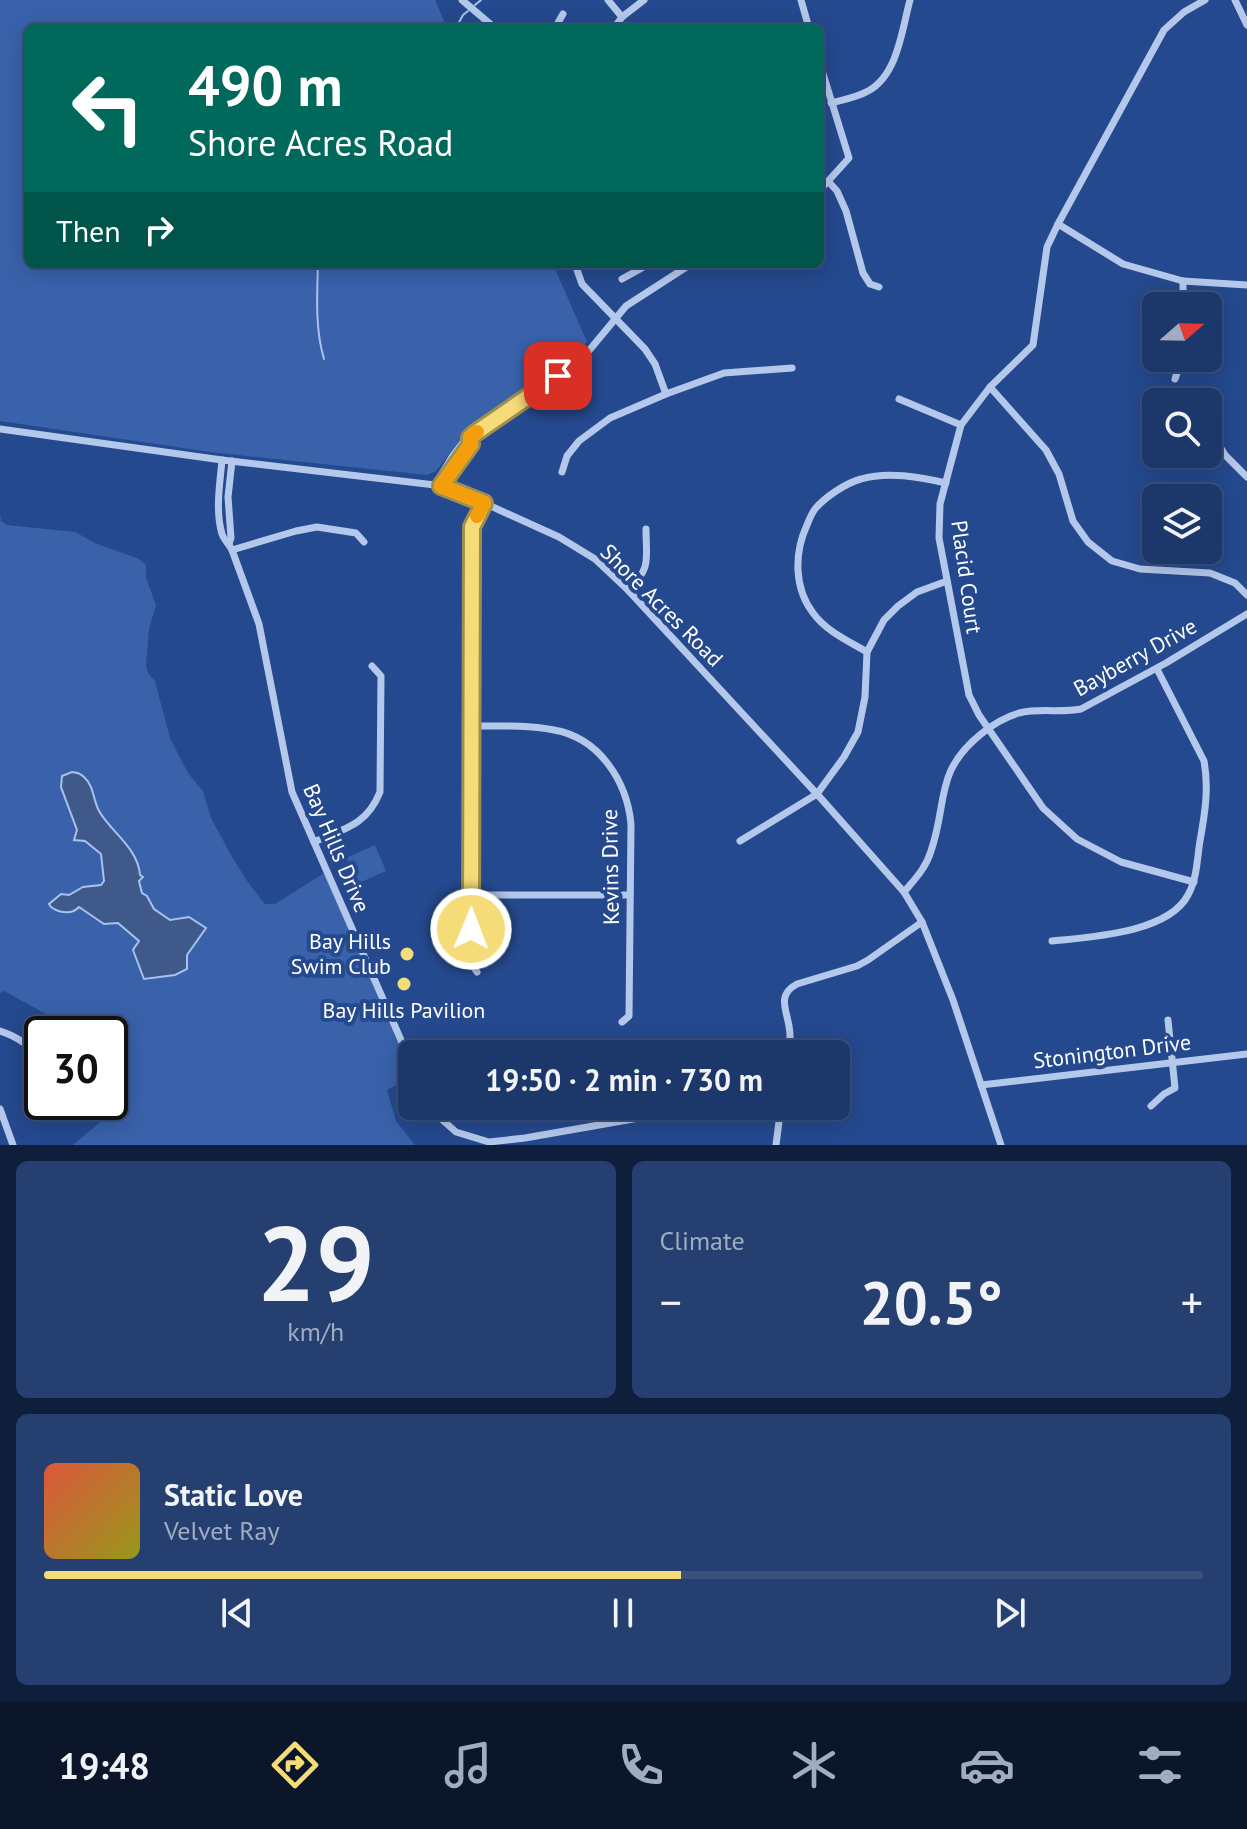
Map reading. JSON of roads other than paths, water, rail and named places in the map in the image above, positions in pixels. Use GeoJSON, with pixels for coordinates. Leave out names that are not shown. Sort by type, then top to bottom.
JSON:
{"type":"FeatureCollection","features":[{"type":"Feature","properties":{"kind":"street"},"geometry":{"type":"LineString","coordinates":[[462,0],[490,24]]}},
{"type":"Feature","properties":{"kind":"street"},"geometry":{"type":"LineString","coordinates":[[608,0],[622,17]]}},
{"type":"Feature","properties":{"kind":"street"},"geometry":{"type":"LineString","coordinates":[[617,24],[644,0]]}},
{"type":"Feature","properties":{"kind":"street"},"geometry":{"type":"LineString","coordinates":[[801,0],[808,24]]}},
{"type":"Feature","properties":{"kind":"street"},"geometry":{"type":"LineString","coordinates":[[831,103],[868,91],[881,80],[892,63],[910,0]]}},
{"type":"Feature","properties":{"kind":"street","name":"Placid Court"},"geometry":{"type":"LineString","coordinates":[[1194,882],[1121,862],[1077,839],[1043,808],[979,715],[969,695],[939,538],[940,504],[961,425],[990,387],[1033,345],[1047,247],[1058,224],[1164,30],[1184,12],[1205,0]]}},
{"type":"Feature","properties":{"kind":"street"},"geometry":{"type":"LineString","coordinates":[[1235,0],[1247,25]]}},
{"type":"Feature","properties":{"kind":"street"},"geometry":{"type":"LineString","coordinates":[[557,24],[563,14]]}},
{"type":"Feature","properties":{"kind":"street"},"geometry":{"type":"LineString","coordinates":[[824,78],[849,158],[824,186]]}},
{"type":"Feature","properties":{"kind":"street"},"geometry":{"type":"LineString","coordinates":[[828,181],[837,191],[846,211],[863,273],[870,284],[879,287]]}},
{"type":"Feature","properties":{"kind":"street"},"geometry":{"type":"LineString","coordinates":[[1058,224],[1123,264],[1183,281],[1247,285]]}},
{"type":"Feature","properties":{"kind":"street"},"geometry":{"type":"LineString","coordinates":[[576,268],[582,284],[645,349],[655,364],[666,394]]}},
{"type":"Feature","properties":{"kind":"street"},"geometry":{"type":"LineString","coordinates":[[622,279],[642,268]]}},
{"type":"Feature","properties":{"kind":"street"},"geometry":{"type":"LineString","coordinates":[[438,485],[452,457],[465,440],[582,359],[626,306],[684,268]]}},
{"type":"Feature","properties":{"kind":"street"},"geometry":{"type":"LineString","coordinates":[[1183,281],[1183,292]]}},
{"type":"Feature","properties":{"kind":"street"},"geometry":{"type":"LineString","coordinates":[[562,472],[567,456],[579,441],[610,418],[724,373],[792,368]]}},
{"type":"Feature","properties":{"kind":"street"},"geometry":{"type":"LineString","coordinates":[[1175,379],[1177,372]]}},
{"type":"Feature","properties":{"kind":"street"},"geometry":{"type":"LineString","coordinates":[[990,387],[1046,450],[1059,474],[1073,521],[1088,542],[1112,561],[1140,569],[1210,573],[1235,583],[1247,595]]}},
{"type":"Feature","properties":{"kind":"street"},"geometry":{"type":"LineString","coordinates":[[899,399],[961,425]]}},
{"type":"Feature","properties":{"kind":"street","name":"Shore Acres Road"},"geometry":{"type":"LineString","coordinates":[[0,429],[222,460],[438,485],[559,537],[595,559],[628,590],[904,892],[922,922],[953,1000],[1001,1145]]}},
{"type":"Feature","properties":{"kind":"street"},"geometry":{"type":"LineString","coordinates":[[1222,450],[1247,477]]}},
{"type":"Feature","properties":{"kind":"street","name":"Bay Hills Drive"},"geometry":{"type":"LineString","coordinates":[[222,460],[218,503],[223,538],[231,547]]}},
{"type":"Feature","properties":{"kind":"street","name":"Bay Hills Drive"},"geometry":{"type":"LineString","coordinates":[[232,461],[228,497],[231,547],[259,624],[292,792],[401,1040]]}},
{"type":"Feature","properties":{"kind":"street"},"geometry":{"type":"LineString","coordinates":[[867,652],[836,635],[812,613],[800,586],[797,563],[808,522],[814,510],[833,494],[860,479],[887,475],[946,483]]}},
{"type":"Feature","properties":{"kind":"street"},"geometry":{"type":"LineString","coordinates":[[477,972],[471,963],[472,527],[484,503]]}},
{"type":"Feature","properties":{"kind":"street"},"geometry":{"type":"LineString","coordinates":[[231,547],[317,527],[356,533],[364,542]]}},
{"type":"Feature","properties":{"kind":"street"},"geometry":{"type":"LineString","coordinates":[[628,590],[645,570],[646,529]]}},
{"type":"Feature","properties":{"kind":"street"},"geometry":{"type":"LineString","coordinates":[[740,841],[817,794],[858,732],[865,697],[867,652],[884,620],[917,592],[947,581]]}},
{"type":"Feature","properties":{"kind":"street","name":"Bayberry Drive"},"geometry":{"type":"LineString","coordinates":[[904,892],[920,874],[931,852],[944,788],[953,765],[989,728],[1020,713],[1081,709],[1157,669],[1247,614]]}},
{"type":"Feature","properties":{"kind":"street"},"geometry":{"type":"LineString","coordinates":[[314,842],[362,820],[374,807],[380,792],[381,676],[372,666]]}},
{"type":"Feature","properties":{"kind":"street"},"geometry":{"type":"LineString","coordinates":[[1052,941],[1155,923],[1177,909],[1194,882],[1206,808],[1207,776],[1198,746],[1157,669]]}},
{"type":"Feature","properties":{"kind":"street","name":"Kevins Drive"},"geometry":{"type":"LineString","coordinates":[[473,726],[523,726],[556,730],[594,749],[620,782],[631,824],[629,1016],[622,1022]]}},
{"type":"Feature","properties":{"kind":"street"},"geometry":{"type":"LineString","coordinates":[[472,895],[630,895]]}},
{"type":"Feature","properties":{"kind":"street"},"geometry":{"type":"LineString","coordinates":[[789,1040],[784,1003],[789,989],[857,966],[922,922]]}},
{"type":"Feature","properties":{"kind":"street"},"geometry":{"type":"LineString","coordinates":[[1151,1106],[1175,1088],[1168,1020]]}},
{"type":"Feature","properties":{"kind":"street"},"geometry":{"type":"LineString","coordinates":[[0,1031],[24,1042]]}},
{"type":"Feature","properties":{"kind":"street","name":"Stonington Drive"},"geometry":{"type":"LineString","coordinates":[[981,1085],[1247,1054]]}},
{"type":"Feature","properties":{"kind":"street"},"geometry":{"type":"LineString","coordinates":[[0,1109],[13,1145]]}},
{"type":"Feature","properties":{"kind":"street"},"geometry":{"type":"LineString","coordinates":[[442,1120],[456,1132],[489,1142],[627,1120]]}},
{"type":"Feature","properties":{"kind":"street"},"geometry":{"type":"LineString","coordinates":[[776,1145],[779,1120]]}},
{"type":"Feature","properties":{"kind":"waterway"},"geometry":{"type":"LineString","coordinates":[[475,5],[481,0]]}},
{"type":"Feature","properties":{"kind":"waterway"},"geometry":{"type":"LineString","coordinates":[[458,24],[468,11]]}},
{"type":"Feature","properties":{"kind":"waterway"},"geometry":{"type":"LineString","coordinates":[[318,268],[318,324],[324,359]]}},
{"type":"Feature","properties":{"kind":"place","name":"Bay Hills Swim Club"},"geometry":{"type":"Point","coordinates":[407,954]}},
{"type":"Feature","properties":{"kind":"place","name":"Bay Hills Pavilion"},"geometry":{"type":"Point","coordinates":[404,984]}}]}
